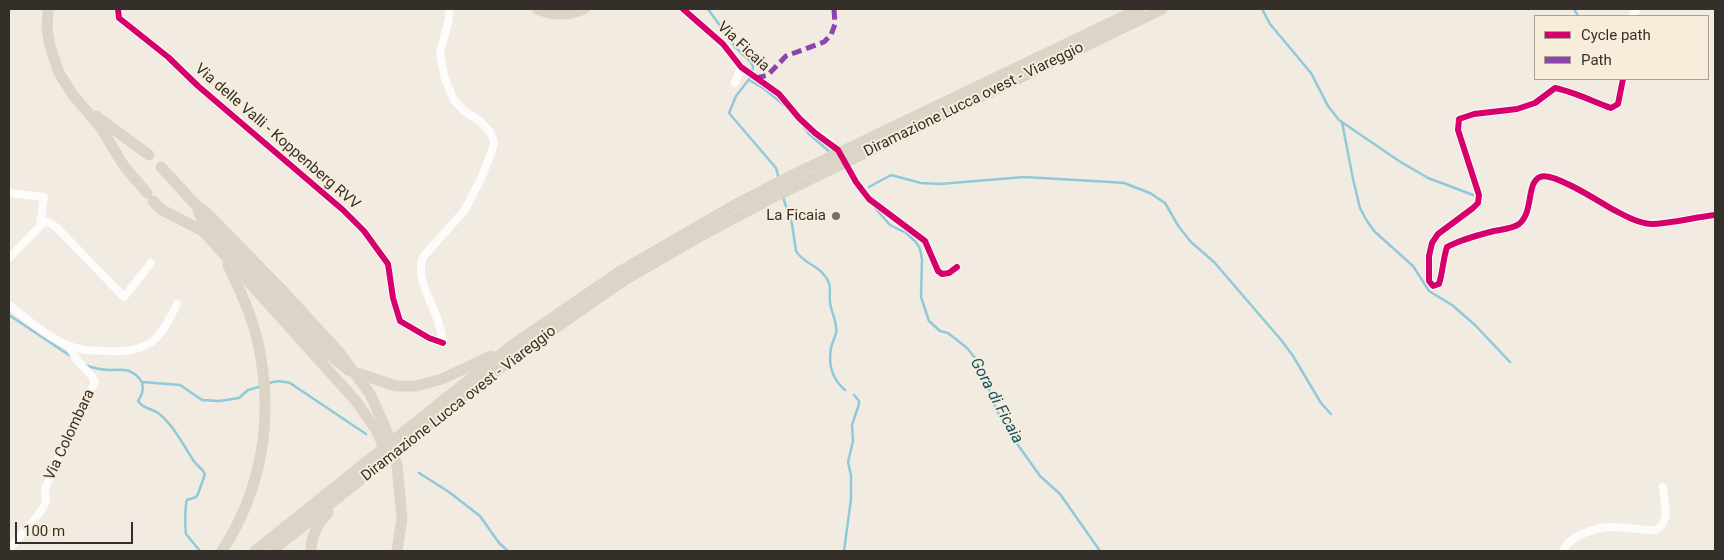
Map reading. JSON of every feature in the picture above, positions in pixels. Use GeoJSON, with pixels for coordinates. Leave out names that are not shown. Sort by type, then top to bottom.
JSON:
{"type":"FeatureCollection","features":[{"type":"Feature","properties":{"kind":"highway"},"geometry":{"type":"LineString","coordinates":[[48,9],[47,28],[59,73],[72,95],[101,128],[124,166],[162,210],[203,231],[356,401],[376,430],[398,483]]}},
{"type":"Feature","properties":{"kind":"highway"},"geometry":{"type":"LineString","coordinates":[[537,9],[555,15],[584,9]]}},
{"type":"Feature","properties":{"kind":"highway","name":"Diramazione Lucca ovest - Viareggio"},"geometry":{"type":"LineString","coordinates":[[981,91],[1139,9]]}},
{"type":"Feature","properties":{"kind":"highway","name":"Diramazione Lucca ovest - Viareggio"},"geometry":{"type":"LineString","coordinates":[[255,551],[619,272],[734,206],[803,170],[1160,10]]}},
{"type":"Feature","properties":{"kind":"highway"},"geometry":{"type":"LineString","coordinates":[[84,108],[149,155]]}},
{"type":"Feature","properties":{"kind":"highway"},"geometry":{"type":"LineString","coordinates":[[161,167],[297,307],[338,352],[370,394],[386,429],[397,466],[402,506],[397,551]]}},
{"type":"Feature","properties":{"kind":"highway"},"geometry":{"type":"LineString","coordinates":[[194,203],[202,219],[300,326],[348,370],[396,386],[416,386],[442,379],[511,346]]}},
{"type":"Feature","properties":{"kind":"highway"},"geometry":{"type":"LineString","coordinates":[[222,551],[240,519],[250,492],[261,457],[266,422],[266,393],[258,342],[244,300],[224,255]]}},
{"type":"Feature","properties":{"kind":"highway","name":"Diramazione Lucca ovest - Viareggio"},"geometry":{"type":"LineString","coordinates":[[272,551],[365,478],[472,384],[511,346],[547,328]]}},
{"type":"Feature","properties":{"kind":"highway"},"geometry":{"type":"LineString","coordinates":[[312,551],[313,537],[324,517],[365,478]]}},
{"type":"Feature","properties":{"kind":"street","name":"Via delle Valli - Koppenberg RVV"},"geometry":{"type":"LineString","coordinates":[[118,9],[119,18],[153,44],[198,86],[343,210],[364,231],[388,264],[393,298],[400,321],[443,343],[420,266],[423,257],[464,211],[480,181],[494,141],[490,132],[480,121],[464,111],[454,100],[445,79],[440,53],[449,19],[449,9]]}},
{"type":"Feature","properties":{"kind":"street","name":"Via Ficaia"},"geometry":{"type":"LineString","coordinates":[[683,9],[723,44],[741,67],[779,94],[798,118],[831,144]]}},
{"type":"Feature","properties":{"kind":"street"},"geometry":{"type":"LineString","coordinates":[[735,83],[741,67]]}},
{"type":"Feature","properties":{"kind":"street"},"geometry":{"type":"LineString","coordinates":[[1623,80],[1618,104],[1610,108],[1578,96],[1568,90],[1555,88],[1535,103],[1517,109],[1474,114],[1458,119],[1458,130],[1479,195],[1478,203],[1438,234],[1432,243],[1429,256],[1429,280],[1433,286],[1439,284],[1447,247],[1471,237],[1509,229],[1525,218],[1530,205],[1533,184],[1540,177],[1553,178],[1565,182],[1634,220],[1650,224],[1715,214]]}},
{"type":"Feature","properties":{"kind":"street"},"geometry":{"type":"LineString","coordinates":[[849,169],[856,182],[870,199],[925,242],[938,271],[942,274],[949,274],[957,267]]}},
{"type":"Feature","properties":{"kind":"street"},"geometry":{"type":"LineString","coordinates":[[9,193],[44,197],[40,226]]}},
{"type":"Feature","properties":{"kind":"street"},"geometry":{"type":"LineString","coordinates":[[9,258],[40,226],[50,222],[124,297],[151,263]]}},
{"type":"Feature","properties":{"kind":"street"},"geometry":{"type":"LineString","coordinates":[[9,305],[36,327],[70,346],[83,350],[120,352],[147,345],[154,340],[161,333],[177,304]]}},
{"type":"Feature","properties":{"kind":"street","name":"Via Colombara"},"geometry":{"type":"LineString","coordinates":[[9,550],[42,510],[46,501],[45,490],[54,466],[95,381],[90,372],[77,361],[70,346]]}},
{"type":"Feature","properties":{"kind":"street"},"geometry":{"type":"LineString","coordinates":[[1563,551],[1565,546],[1582,534],[1609,527],[1656,530],[1666,518],[1663,487]]}},
{"type":"Feature","properties":{"kind":"waterway"},"geometry":{"type":"LineString","coordinates":[[708,9],[736,48],[750,61],[753,66],[752,74]]}},
{"type":"Feature","properties":{"kind":"waterway"},"geometry":{"type":"LineString","coordinates":[[1262,9],[1270,24],[1311,73],[1328,106],[1339,120],[1399,161],[1428,178],[1473,195]]}},
{"type":"Feature","properties":{"kind":"waterway"},"geometry":{"type":"LineString","coordinates":[[1574,9],[1577,15]]}},
{"type":"Feature","properties":{"kind":"waterway"},"geometry":{"type":"LineString","coordinates":[[750,78],[736,96],[729,113],[776,168],[779,179]]}},
{"type":"Feature","properties":{"kind":"waterway","name":"Gora di Ficaia"},"geometry":{"type":"LineString","coordinates":[[749,80],[763,88],[784,105]]}},
{"type":"Feature","properties":{"kind":"waterway"},"geometry":{"type":"LineString","coordinates":[[1342,122],[1360,208],[1367,221],[1374,231],[1413,266],[1429,291],[1452,305],[1475,325],[1510,362]]}},
{"type":"Feature","properties":{"kind":"waterway","name":"Gora di Ficaia"},"geometry":{"type":"LineString","coordinates":[[803,126],[809,134],[831,153]]}},
{"type":"Feature","properties":{"kind":"waterway"},"geometry":{"type":"LineString","coordinates":[[869,187],[891,175],[921,183],[940,184],[1024,177],[1124,183],[1150,193],[1165,203],[1179,227],[1191,242],[1214,262],[1282,341],[1321,403],[1331,414]]}},
{"type":"Feature","properties":{"kind":"waterway"},"geometry":{"type":"LineString","coordinates":[[783,197],[792,224],[796,251],[799,256],[822,272],[829,283],[830,300],[836,329],[830,360],[834,376],[845,390]]}},
{"type":"Feature","properties":{"kind":"waterway","name":"Gora di Ficaia"},"geometry":{"type":"LineString","coordinates":[[875,208],[890,225],[906,233],[916,242],[920,249],[922,259],[921,297],[929,321],[940,331],[948,333],[967,348],[976,359],[996,409],[1006,428],[1040,476],[1060,494],[1100,551]]}},
{"type":"Feature","properties":{"kind":"waterway"},"geometry":{"type":"LineString","coordinates":[[9,315],[72,357]]}},
{"type":"Feature","properties":{"kind":"waterway"},"geometry":{"type":"LineString","coordinates":[[85,365],[103,370],[132,372],[142,382]]}},
{"type":"Feature","properties":{"kind":"waterway"},"geometry":{"type":"LineString","coordinates":[[267,384],[278,381],[290,383],[366,434]]}},
{"type":"Feature","properties":{"kind":"waterway"},"geometry":{"type":"LineString","coordinates":[[142,382],[180,385],[202,400],[219,401],[239,398],[248,390],[262,386]]}},
{"type":"Feature","properties":{"kind":"waterway"},"geometry":{"type":"LineString","coordinates":[[142,382],[143,388],[138,401],[142,406],[163,417],[205,474],[196,497],[187,500],[185,522],[186,534],[200,551]]}},
{"type":"Feature","properties":{"kind":"waterway"},"geometry":{"type":"LineString","coordinates":[[844,551],[851,499],[851,475],[848,462],[853,441],[852,425],[859,404],[854,395]]}},
{"type":"Feature","properties":{"kind":"waterway"},"geometry":{"type":"LineString","coordinates":[[419,473],[449,492],[480,516],[499,543],[508,551]]}},
{"type":"Feature","properties":{"kind":"marked path"},"geometry":{"type":"LineString","coordinates":[[756,78],[768,75],[786,56],[824,42],[831,35],[835,24],[834,9]]}},
{"type":"Feature","properties":{"kind":"cycle path"},"geometry":{"type":"LineString","coordinates":[[118,9],[119,18],[168,57],[198,86],[343,210],[364,231],[388,264],[393,298],[400,321],[429,338],[443,343]]}},
{"type":"Feature","properties":{"kind":"cycle path"},"geometry":{"type":"LineString","coordinates":[[683,9],[723,44],[741,67],[779,94],[799,118],[838,150],[856,182],[869,199],[925,241],[938,271],[942,274],[949,273],[957,267]]}},
{"type":"Feature","properties":{"kind":"cycle path"},"geometry":{"type":"LineString","coordinates":[[1623,80],[1618,104],[1611,108],[1555,88],[1535,103],[1517,109],[1474,114],[1459,119],[1458,130],[1479,195],[1478,203],[1438,234],[1432,243],[1429,256],[1429,281],[1433,286],[1439,284],[1447,247],[1470,237],[1510,228],[1519,224],[1527,212],[1533,185],[1540,177],[1555,178],[1626,216],[1646,223],[1666,223],[1715,215]]}},
{"type":"Feature","properties":{"kind":"place","name":"La Ficaia"},"geometry":{"type":"Point","coordinates":[836,216]}}]}
